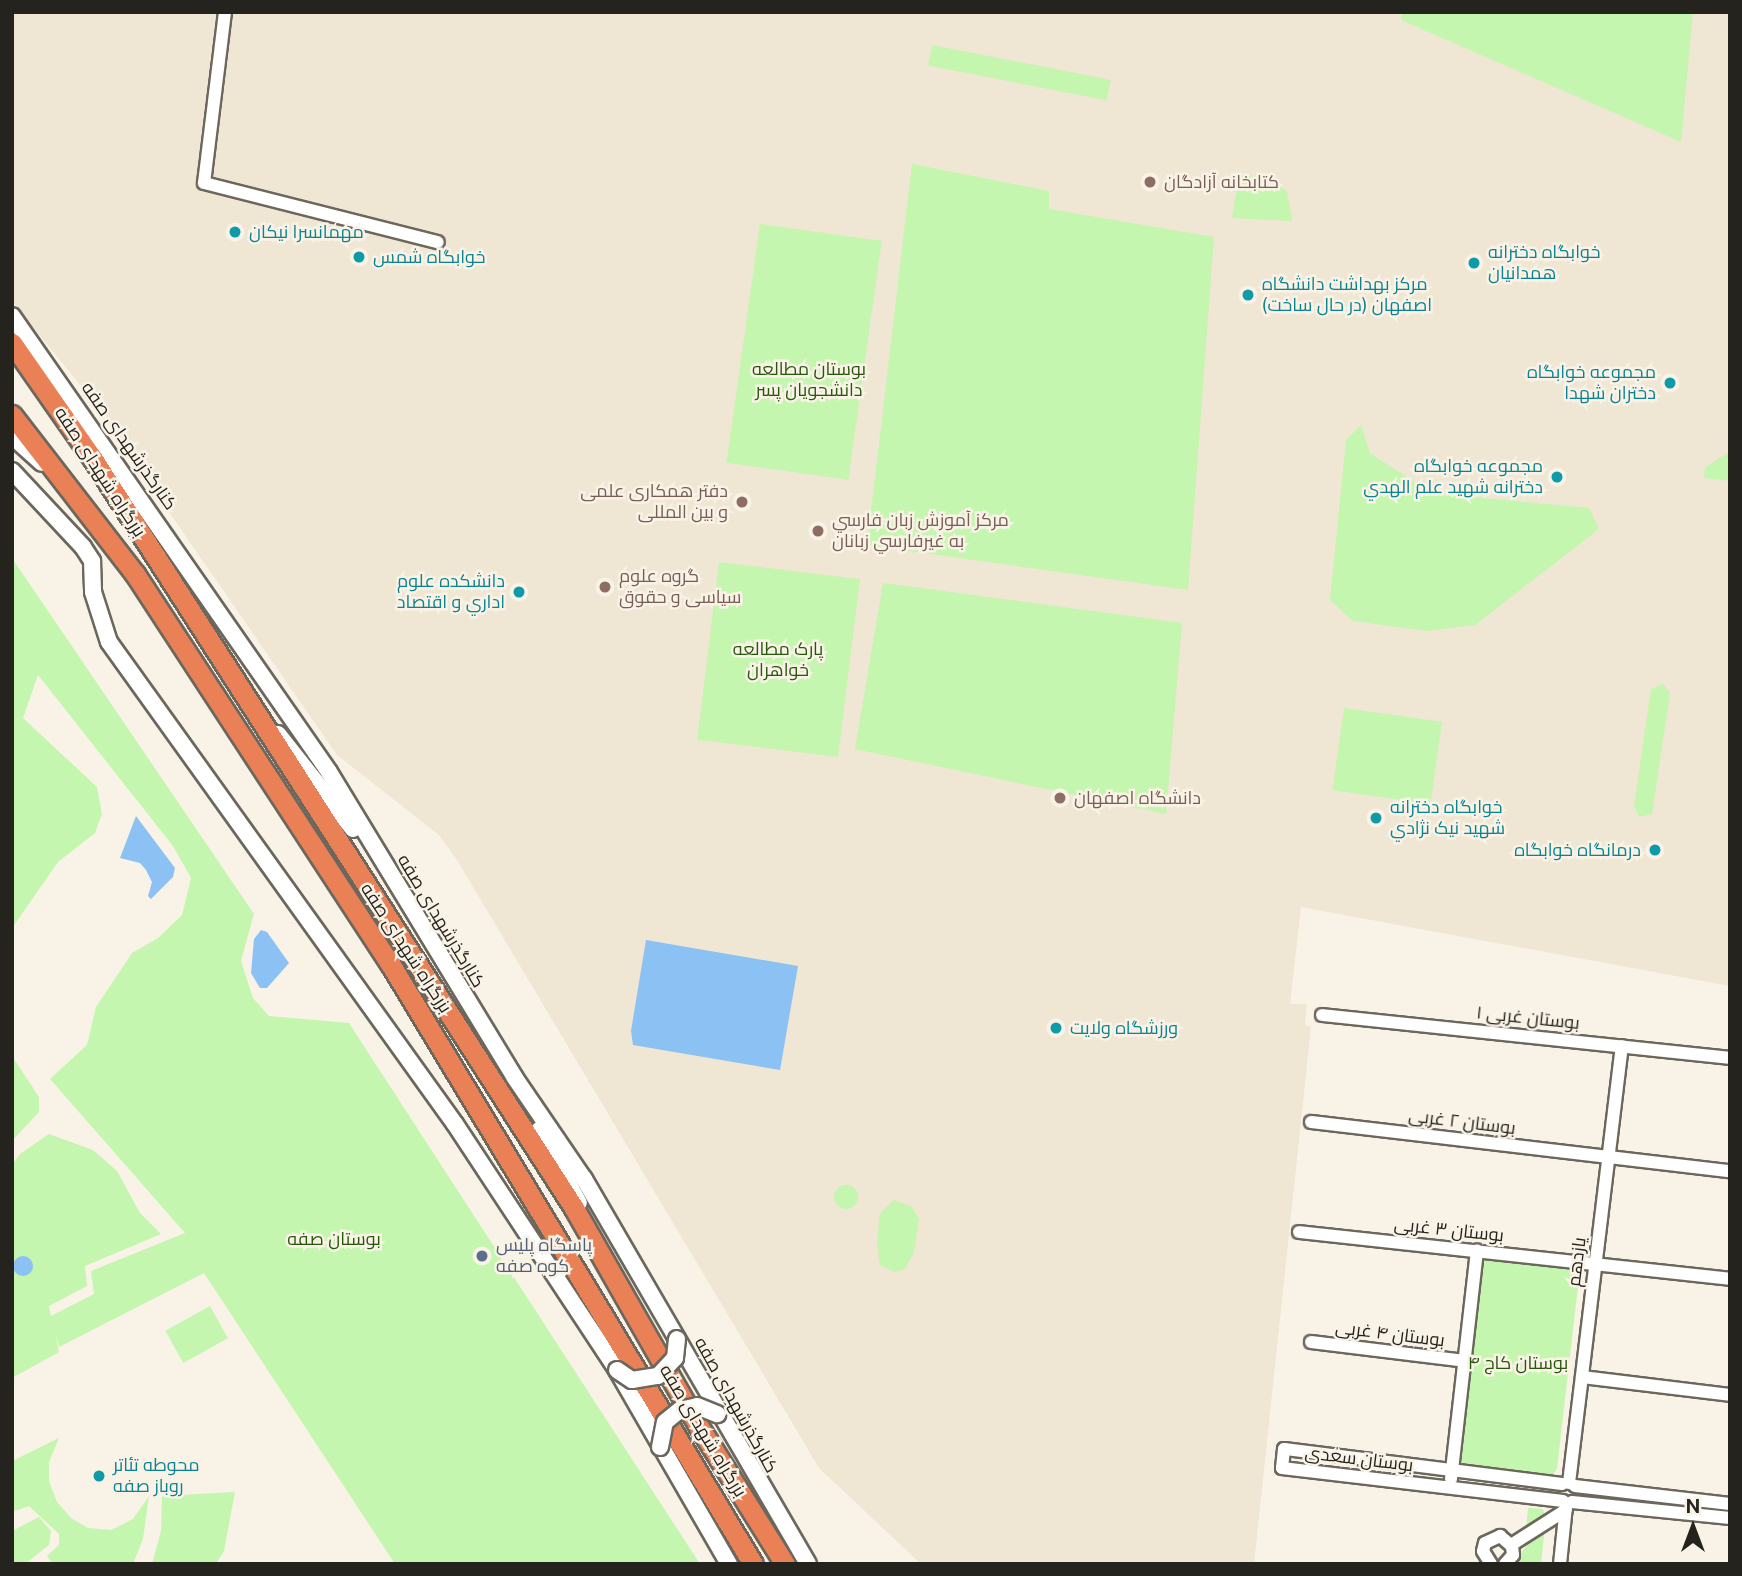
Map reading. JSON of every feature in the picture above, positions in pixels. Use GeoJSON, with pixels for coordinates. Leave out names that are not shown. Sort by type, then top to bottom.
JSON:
{"type":"FeatureCollection","features":[{"type":"Feature","properties":{"kind":"highway","name":"بزرگراه شهدای صفه"},"geometry":{"type":"LineString","coordinates":[[12,343],[213,646],[574,1208],[785,1564]]}},
{"type":"Feature","properties":{"kind":"highway","name":"بزرگراه شهدای صفه"},"geometry":{"type":"LineString","coordinates":[[12,415],[73,490],[135,574],[397,976],[753,1564]]}},
{"type":"Feature","properties":{"kind":"main road","name":"کنارگذرشهدای صفه"},"geometry":{"type":"LineString","coordinates":[[12,316],[263,674],[394,880],[515,1078],[584,1179],[677,1339],[717,1414],[808,1564]]}},
{"type":"Feature","properties":{"kind":"main road"},"geometry":{"type":"LineString","coordinates":[[12,436],[73,490]]}},
{"type":"Feature","properties":{"kind":"main road"},"geometry":{"type":"LineString","coordinates":[[12,471],[92,561],[93,592],[109,642],[455,1124],[617,1370],[729,1564]]}},
{"type":"Feature","properties":{"kind":"main road"},"geometry":{"type":"LineString","coordinates":[[213,646],[394,880]]}},
{"type":"Feature","properties":{"kind":"main road"},"geometry":{"type":"LineString","coordinates":[[405,898],[571,1186],[622,1293]]}},
{"type":"Feature","properties":{"kind":"main road"},"geometry":{"type":"LineString","coordinates":[[617,1370],[632,1380],[657,1376],[675,1358],[677,1339]]}},
{"type":"Feature","properties":{"kind":"main road"},"geometry":{"type":"LineString","coordinates":[[660,1447],[666,1422],[680,1409],[697,1406],[717,1414]]}},
{"type":"Feature","properties":{"kind":"street"},"geometry":{"type":"LineString","coordinates":[[225,12],[204,183],[438,242]]}},
{"type":"Feature","properties":{"kind":"street","name":"بوستان غربی ۱"},"geometry":{"type":"LineString","coordinates":[[1322,1014],[1730,1058]]}},
{"type":"Feature","properties":{"kind":"street","name":"یازدهم"},"geometry":{"type":"LineString","coordinates":[[1560,1564],[1567,1504],[1558,1493],[1569,1484],[1622,1046]]}},
{"type":"Feature","properties":{"kind":"street","name":"بوستان ۲ غربی"},"geometry":{"type":"LineString","coordinates":[[1311,1122],[1730,1171]]}},
{"type":"Feature","properties":{"kind":"street","name":"بوستان ۳ غربی"},"geometry":{"type":"LineString","coordinates":[[1298,1232],[1730,1279]]}},
{"type":"Feature","properties":{"kind":"street"},"geometry":{"type":"LineString","coordinates":[[1450,1488],[1477,1250]]}},
{"type":"Feature","properties":{"kind":"street","name":"بوستان ۴ غربی"},"geometry":{"type":"LineString","coordinates":[[1311,1342],[1465,1361]]}},
{"type":"Feature","properties":{"kind":"street"},"geometry":{"type":"LineString","coordinates":[[1581,1377],[1730,1395]]}},
{"type":"Feature","properties":{"kind":"street","name":"بوستان سعدی"},"geometry":{"type":"LineString","coordinates":[[1730,1504],[1284,1449],[1282,1468],[1567,1504],[1730,1518]]}},
{"type":"Feature","properties":{"kind":"street"},"geometry":{"type":"LineString","coordinates":[[1511,1545],[1567,1504]]}},
{"type":"Feature","properties":{"kind":"street"},"geometry":{"type":"LineString","coordinates":[[1491,1564],[1483,1552],[1485,1543],[1500,1536],[1511,1545],[1513,1555],[1505,1564]]}},
{"type":"Feature","properties":{"kind":"shaded area","name":"دانشگاه اصفهان"},"geometry":{"type":"Polygon","coordinates":[[[12,12],[1730,12],[1730,986],[1301,907],[1290,1004],[1307,1004],[1305,1025],[1311,1027],[1254,1564],[921,1564],[819,1468],[457,860],[439,835],[337,755],[86,392],[12,301],[12,12]]]}},
{"type":"Feature","properties":{"kind":"green space"},"geometry":{"type":"Polygon","coordinates":[[[1402,12],[1693,12],[1681,142],[1401,20],[1402,12]]]}},
{"type":"Feature","properties":{"kind":"green space"},"geometry":{"type":"Polygon","coordinates":[[[932,45],[1111,80],[1107,100],[928,66],[932,45]]]}},
{"type":"Feature","properties":{"kind":"green space"},"geometry":{"type":"Polygon","coordinates":[[[912,164],[1049,191],[1049,209],[1214,237],[1188,590],[867,545],[912,164]]]}},
{"type":"Feature","properties":{"kind":"green space"},"geometry":{"type":"Polygon","coordinates":[[[1239,174],[1262,177],[1287,191],[1292,221],[1232,218],[1239,174]]]}},
{"type":"Feature","properties":{"kind":"green space","name":"بوستان مطالعه دانشجویان پسر"},"geometry":{"type":"Polygon","coordinates":[[[760,224],[882,241],[848,480],[726,463],[760,224]]]}},
{"type":"Feature","properties":{"kind":"green space"},"geometry":{"type":"Polygon","coordinates":[[[1361,425],[1370,453],[1431,493],[1589,508],[1599,529],[1475,625],[1426,631],[1353,621],[1330,600],[1346,440],[1361,425]]]}},
{"type":"Feature","properties":{"kind":"green space"},"geometry":{"type":"Polygon","coordinates":[[[1730,451],[1730,481],[1704,478],[1705,468],[1730,451]]]}},
{"type":"Feature","properties":{"kind":"green space","name":"بوستان صفه"},"geometry":{"type":"Polygon","coordinates":[[[12,558],[254,914],[241,961],[253,998],[269,1016],[349,1023],[700,1564],[395,1564],[204,1273],[59,1347],[55,1332],[59,1352],[12,1378],[12,1165],[20,1154],[49,1134],[93,1150],[117,1171],[140,1213],[161,1234],[85,1266],[87,1286],[49,1306],[51,1316],[94,1294],[91,1271],[185,1233],[50,1079],[87,1045],[96,1007],[132,953],[158,938],[182,915],[191,878],[173,846],[38,675],[23,718],[97,787],[102,814],[95,833],[58,862],[12,928],[12,558]]]}},
{"type":"Feature","properties":{"kind":"green space","name":"پارک مطالعه خواهران"},"geometry":{"type":"Polygon","coordinates":[[[719,562],[860,579],[838,757],[697,740],[719,562]]]}},
{"type":"Feature","properties":{"kind":"green space"},"geometry":{"type":"Polygon","coordinates":[[[883,583],[1182,623],[1166,814],[855,749],[883,583]]]}},
{"type":"Feature","properties":{"kind":"green space"},"geometry":{"type":"Polygon","coordinates":[[[1663,684],[1670,693],[1652,814],[1639,817],[1634,806],[1651,689],[1663,684]]]}},
{"type":"Feature","properties":{"kind":"green space"},"geometry":{"type":"Polygon","coordinates":[[[1344,708],[1442,722],[1430,804],[1332,790],[1344,708]]]}},
{"type":"Feature","properties":{"kind":"green space"},"geometry":{"type":"Polygon","coordinates":[[[12,1056],[39,1097],[39,1112],[12,1141],[12,1056]]]}},
{"type":"Feature","properties":{"kind":"green space"},"geometry":{"type":"Polygon","coordinates":[[[846,1185],[857,1192],[858,1197],[851,1208],[846,1209],[835,1202],[834,1197],[841,1186],[846,1185]]]}},
{"type":"Feature","properties":{"kind":"green space"},"geometry":{"type":"Polygon","coordinates":[[[894,1200],[912,1207],[919,1219],[914,1252],[905,1269],[895,1272],[880,1265],[877,1242],[880,1213],[894,1200]]]}},
{"type":"Feature","properties":{"kind":"green space","name":"بوستان کاج ۴"},"geometry":{"type":"Polygon","coordinates":[[[1484,1259],[1580,1269],[1557,1469],[1551,1477],[1458,1467],[1479,1263],[1484,1259]]]}},
{"type":"Feature","properties":{"kind":"green space"},"geometry":{"type":"Polygon","coordinates":[[[210,1306],[228,1338],[183,1363],[165,1331],[210,1306]]]}},
{"type":"Feature","properties":{"kind":"green space"},"geometry":{"type":"Polygon","coordinates":[[[59,1438],[49,1462],[49,1481],[57,1502],[71,1518],[88,1528],[111,1530],[133,1519],[149,1496],[143,1539],[133,1564],[53,1564],[47,1556],[59,1545],[59,1534],[29,1506],[12,1512],[12,1461],[59,1438]]]}},
{"type":"Feature","properties":{"kind":"green space"},"geometry":{"type":"Polygon","coordinates":[[[235,1492],[224,1551],[216,1564],[152,1564],[161,1531],[162,1496],[235,1492]]]}},
{"type":"Feature","properties":{"kind":"green space"},"geometry":{"type":"Polygon","coordinates":[[[1528,1508],[1543,1509],[1545,1516],[1526,1530],[1528,1508]]]}},
{"type":"Feature","properties":{"kind":"green space"},"geometry":{"type":"Polygon","coordinates":[[[39,1517],[51,1531],[49,1545],[25,1564],[12,1564],[12,1531],[39,1517]]]}},
{"type":"Feature","properties":{"kind":"green space"},"geometry":{"type":"Polygon","coordinates":[[[1545,1526],[1541,1564],[1519,1564],[1522,1551],[1545,1526]]]}},
{"type":"Feature","properties":{"kind":"water"},"geometry":{"type":"Polygon","coordinates":[[[136,816],[175,868],[173,877],[151,899],[148,896],[152,882],[146,870],[140,863],[120,858],[136,816]]]}},
{"type":"Feature","properties":{"kind":"water"},"geometry":{"type":"Polygon","coordinates":[[[261,930],[267,932],[289,963],[267,988],[260,988],[251,973],[254,939],[261,930]]]}},
{"type":"Feature","properties":{"kind":"water"},"geometry":{"type":"Polygon","coordinates":[[[646,940],[798,966],[780,1070],[633,1045],[631,1031],[646,940]]]}},
{"type":"Feature","properties":{"kind":"water"},"geometry":{"type":"Polygon","coordinates":[[[23,1256],[30,1259],[33,1266],[30,1273],[23,1276],[16,1273],[13,1266],[16,1259],[23,1256]]]}},
{"type":"Feature","properties":{"kind":"place","name":"کتابخانه آزادگان"},"geometry":{"type":"Point","coordinates":[1150,182]}},
{"type":"Feature","properties":{"kind":"place","name":"مهمانسرا نیکان"},"geometry":{"type":"Point","coordinates":[235,232]}},
{"type":"Feature","properties":{"kind":"place","name":"خوابگاه شمس"},"geometry":{"type":"Point","coordinates":[359,257]}},
{"type":"Feature","properties":{"kind":"place","name":"خوابگاه دخترانه همدانیان"},"geometry":{"type":"Point","coordinates":[1474,263]}},
{"type":"Feature","properties":{"kind":"place","name":"مرکز بهداشت دانشگاه اصفهان (در حال ساخت)"},"geometry":{"type":"Point","coordinates":[1248,295]}},
{"type":"Feature","properties":{"kind":"place","name":"مجموعه خوابگاه دختران شهدا"},"geometry":{"type":"Point","coordinates":[1670,383]}},
{"type":"Feature","properties":{"kind":"place","name":"مجموعه خوابگاه دخترانه شهيد علم الهدي"},"geometry":{"type":"Point","coordinates":[1557,477]}},
{"type":"Feature","properties":{"kind":"place","name":"دفتر همکاری علمی و بین المللی"},"geometry":{"type":"Point","coordinates":[742,502]}},
{"type":"Feature","properties":{"kind":"place","name":"مرکز آموزش زبان فارسي به غيرفارسي زبانان"},"geometry":{"type":"Point","coordinates":[818,531]}},
{"type":"Feature","properties":{"kind":"place","name":"گروه علوم سیاسی و حقوق"},"geometry":{"type":"Point","coordinates":[605,587]}},
{"type":"Feature","properties":{"kind":"place","name":"دانشکده علوم اداري و اقتصاد"},"geometry":{"type":"Point","coordinates":[519,592]}},
{"type":"Feature","properties":{"kind":"place","name":"دانشگاه اصفهان"},"geometry":{"type":"Point","coordinates":[1060,798]}},
{"type":"Feature","properties":{"kind":"place","name":"خوابگاه دخترانه شهيد نيک نژادي"},"geometry":{"type":"Point","coordinates":[1376,818]}},
{"type":"Feature","properties":{"kind":"place","name":"درمانگاه خوابگاه"},"geometry":{"type":"Point","coordinates":[1655,850]}},
{"type":"Feature","properties":{"kind":"place","name":"ورزشگاه ولایت"},"geometry":{"type":"Point","coordinates":[1056,1028]}},
{"type":"Feature","properties":{"kind":"place","name":"پاسگاه پلیس کوه صفه"},"geometry":{"type":"Point","coordinates":[482,1256]}},
{"type":"Feature","properties":{"kind":"place","name":"محوطه تئاتر روباز صفه"},"geometry":{"type":"Point","coordinates":[99,1476]}}]}
